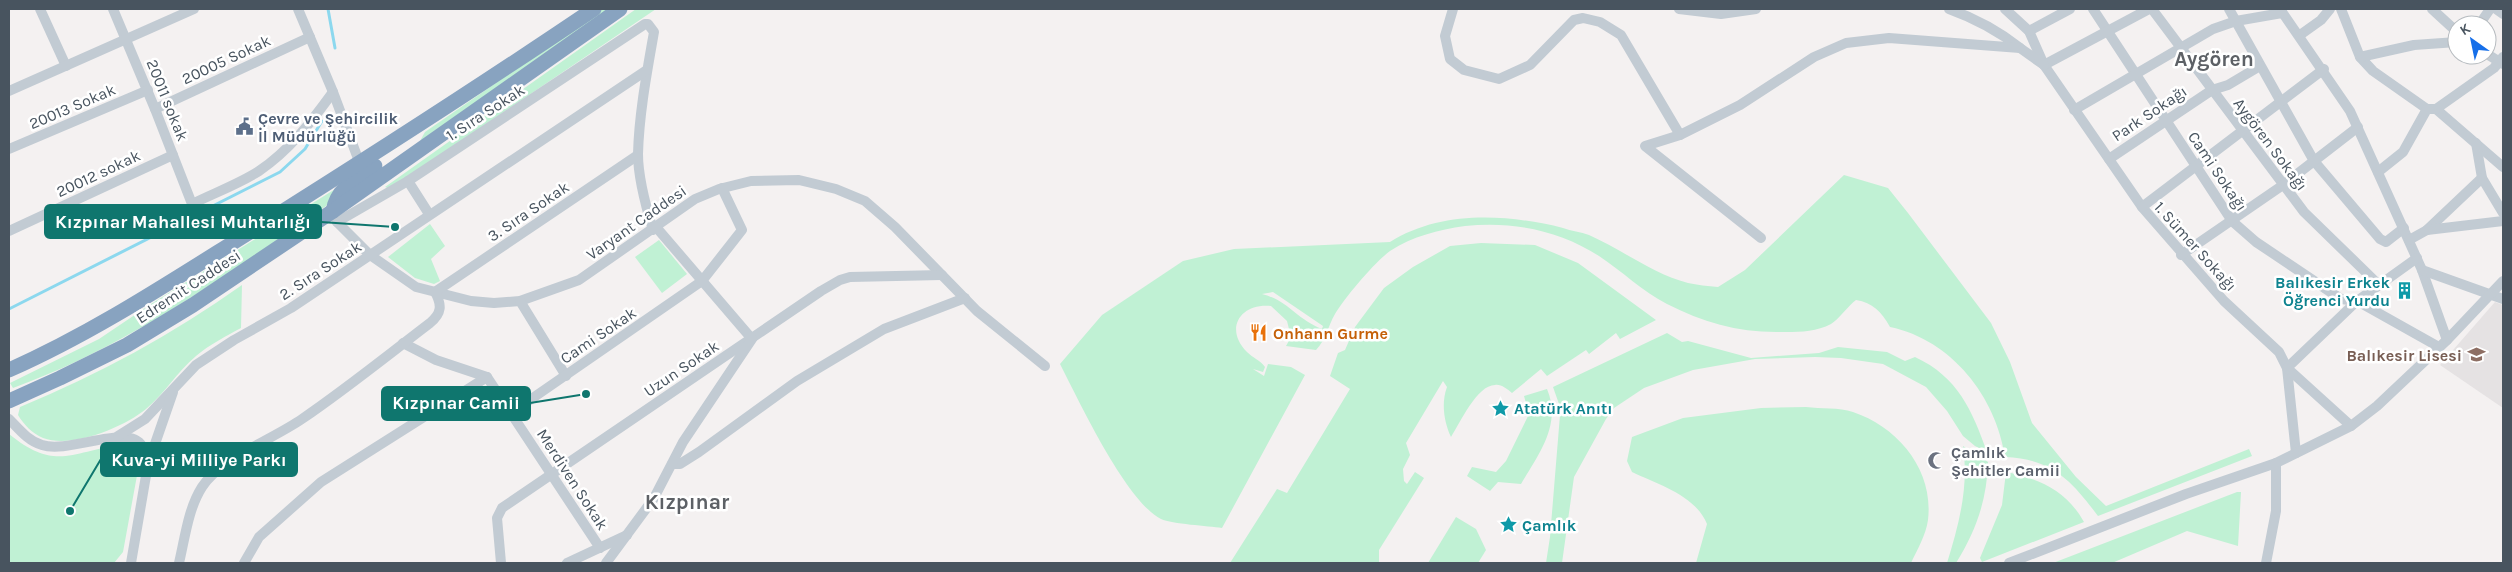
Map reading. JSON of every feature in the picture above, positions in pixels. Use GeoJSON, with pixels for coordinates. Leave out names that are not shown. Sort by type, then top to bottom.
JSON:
{"type":"FeatureCollection","features":[{"type":"Feature","properties":{"kind":"highway","name":"Edremit Caddesi"},"geometry":{"type":"LineString","coordinates":[[9,370],[100,326],[360,164],[594,9]]}},
{"type":"Feature","properties":{"kind":"highway","name":"Edremit Caddesi"},"geometry":{"type":"LineString","coordinates":[[9,401],[127,345],[335,216],[620,9]]}},
{"type":"Feature","properties":{"kind":"highway"},"geometry":{"type":"LineString","coordinates":[[335,216],[335,199],[342,189],[389,157],[437,114]]}},
{"type":"Feature","properties":{"kind":"street"},"geometry":{"type":"LineString","coordinates":[[40,9],[66,66]]}},
{"type":"Feature","properties":{"kind":"street","name":"20011 sokak"},"geometry":{"type":"LineString","coordinates":[[113,9],[148,90],[192,204],[258,172],[280,155],[308,126],[333,92]]}},
{"type":"Feature","properties":{"kind":"street"},"geometry":{"type":"LineString","coordinates":[[298,9],[333,92],[360,164]]}},
{"type":"Feature","properties":{"kind":"street"},"geometry":{"type":"LineString","coordinates":[[1453,9],[1445,36],[1450,59],[1464,70],[1499,79],[1530,64],[1574,20],[1583,18],[1600,22],[1621,35],[1680,135]]}},
{"type":"Feature","properties":{"kind":"street"},"geometry":{"type":"LineString","coordinates":[[1679,9],[1700,11],[1756,9]]}},
{"type":"Feature","properties":{"kind":"street"},"geometry":{"type":"LineString","coordinates":[[1950,9],[1964,14],[2009,39],[2044,65]]}},
{"type":"Feature","properties":{"kind":"street"},"geometry":{"type":"LineString","coordinates":[[2005,9],[2029,31],[2044,65]]}},
{"type":"Feature","properties":{"kind":"street"},"geometry":{"type":"LineString","coordinates":[[2029,31],[2070,9]]}},
{"type":"Feature","properties":{"kind":"street","name":"Cami Sokağı"},"geometry":{"type":"LineString","coordinates":[[2093,9],[2232,220],[2256,242],[2341,300],[2357,301],[2443,343]]}},
{"type":"Feature","properties":{"kind":"street"},"geometry":{"type":"LineString","coordinates":[[2044,65],[2151,9]]}},
{"type":"Feature","properties":{"kind":"street","name":"Aygören Sokağı"},"geometry":{"type":"LineString","coordinates":[[2151,9],[2304,212],[2379,285]]}},
{"type":"Feature","properties":{"kind":"street"},"geometry":{"type":"LineString","coordinates":[[2230,9],[2314,161],[2380,239],[2386,242],[2404,228]]}},
{"type":"Feature","properties":{"kind":"street"},"geometry":{"type":"LineString","coordinates":[[2300,35],[2321,20],[2330,9]]}},
{"type":"Feature","properties":{"kind":"street"},"geometry":{"type":"LineString","coordinates":[[2342,9],[2360,57],[2373,71],[2432,109],[2476,143],[2503,167]]}},
{"type":"Feature","properties":{"kind":"street"},"geometry":{"type":"LineString","coordinates":[[2432,9],[2447,23]]}},
{"type":"Feature","properties":{"kind":"street"},"geometry":{"type":"LineString","coordinates":[[2496,9],[2503,14]]}},
{"type":"Feature","properties":{"kind":"street"},"geometry":{"type":"LineString","coordinates":[[9,91],[189,10]]}},
{"type":"Feature","properties":{"kind":"street"},"geometry":{"type":"LineString","coordinates":[[2074,110],[2213,29],[2236,21],[2281,11],[2324,69],[2358,127],[2422,270],[2443,343]]}},
{"type":"Feature","properties":{"kind":"street","name":"1. Sıra Sokak"},"geometry":{"type":"LineString","coordinates":[[335,216],[408,181],[648,24],[654,32],[647,70]]}},
{"type":"Feature","properties":{"kind":"street","name":"20005 Sokak"},"geometry":{"type":"LineString","coordinates":[[155,109],[310,37]]}},
{"type":"Feature","properties":{"kind":"street"},"geometry":{"type":"LineString","coordinates":[[1761,238],[1645,146],[1680,135],[1740,105],[1814,57],[1846,43],[1889,38],[2020,48]]}},
{"type":"Feature","properties":{"kind":"street"},"geometry":{"type":"LineString","coordinates":[[2360,57],[2414,46],[2447,43]]}},
{"type":"Feature","properties":{"kind":"street"},"geometry":{"type":"LineString","coordinates":[[2378,172],[2403,152],[2432,109],[2502,61]]}},
{"type":"Feature","properties":{"kind":"street","name":"1. Sümer Sokağı"},"geometry":{"type":"LineString","coordinates":[[2044,65],[2142,208],[2224,301],[2279,352],[2287,368],[2296,453]]}},
{"type":"Feature","properties":{"kind":"street","name":"Park Sokağı"},"geometry":{"type":"LineString","coordinates":[[2109,159],[2212,90],[2228,85],[2260,66]]}},
{"type":"Feature","properties":{"kind":"street"},"geometry":{"type":"LineString","coordinates":[[2142,208],[2324,69]]}},
{"type":"Feature","properties":{"kind":"street"},"geometry":{"type":"LineString","coordinates":[[606,563],[654,498],[707,404],[752,339],[655,229],[647,210],[638,155],[647,70]]}},
{"type":"Feature","properties":{"kind":"street","name":"2. Sıra Sokak"},"geometry":{"type":"LineString","coordinates":[[118,436],[145,419],[196,365],[234,340],[291,308],[647,70]]}},
{"type":"Feature","properties":{"kind":"street","name":"20013 Sokak"},"geometry":{"type":"LineString","coordinates":[[9,149],[148,90]]}},
{"type":"Feature","properties":{"kind":"street"},"geometry":{"type":"LineString","coordinates":[[2181,254],[2283,185],[2358,127]]}},
{"type":"Feature","properties":{"kind":"street"},"geometry":{"type":"LineString","coordinates":[[2476,143],[2482,178],[2503,213]]}},
{"type":"Feature","properties":{"kind":"street","name":"20012 sokak"},"geometry":{"type":"LineString","coordinates":[[9,231],[173,155]]}},
{"type":"Feature","properties":{"kind":"street","name":"3. Sıra Sokak"},"geometry":{"type":"LineString","coordinates":[[435,292],[638,155]]}},
{"type":"Feature","properties":{"kind":"street"},"geometry":{"type":"LineString","coordinates":[[2409,240],[2428,230],[2482,178]]}},
{"type":"Feature","properties":{"kind":"street","name":"Varyant Caddesi"},"geometry":{"type":"LineString","coordinates":[[335,216],[370,255],[416,287],[471,301],[494,303],[520,301],[579,280],[655,229],[695,198],[722,188],[751,181],[799,180],[836,189],[865,201],[895,227],[965,298],[1045,366]]}},
{"type":"Feature","properties":{"kind":"street"},"geometry":{"type":"LineString","coordinates":[[408,181],[429,214]]}},
{"type":"Feature","properties":{"kind":"street","name":"Cami Sokak"},"geometry":{"type":"LineString","coordinates":[[511,413],[702,281],[742,230],[722,188]]}},
{"type":"Feature","properties":{"kind":"street"},"geometry":{"type":"LineString","coordinates":[[2428,230],[2503,221]]}},
{"type":"Feature","properties":{"kind":"street"},"geometry":{"type":"LineString","coordinates":[[2351,426],[2287,368],[2357,301],[2417,258]]}},
{"type":"Feature","properties":{"kind":"street"},"geometry":{"type":"LineString","coordinates":[[2422,270],[2503,299]]}},
{"type":"Feature","properties":{"kind":"street","name":"Uzun Sokak"},"geometry":{"type":"LineString","coordinates":[[501,563],[497,518],[502,508],[840,280],[850,277],[942,275]]}},
{"type":"Feature","properties":{"kind":"street"},"geometry":{"type":"LineString","coordinates":[[2009,563],[2186,494],[2276,463],[2351,426],[2377,406],[2443,343],[2503,281]]}},
{"type":"Feature","properties":{"kind":"street"},"geometry":{"type":"LineString","coordinates":[[179,563],[191,511],[202,487],[214,473],[225,463],[273,438],[304,418],[430,323],[439,313],[440,302],[435,292]]}},
{"type":"Feature","properties":{"kind":"street"},"geometry":{"type":"LineString","coordinates":[[672,464],[680,464],[699,452],[797,382],[884,329],[965,298]]}},
{"type":"Feature","properties":{"kind":"street"},"geometry":{"type":"LineString","coordinates":[[520,301],[566,376]]}},
{"type":"Feature","properties":{"kind":"street"},"geometry":{"type":"LineString","coordinates":[[403,343],[436,360],[487,377]]}},
{"type":"Feature","properties":{"kind":"street"},"geometry":{"type":"LineString","coordinates":[[244,563],[259,537],[336,470],[487,377]]}},
{"type":"Feature","properties":{"kind":"street","name":"Merdiven Sokak"},"geometry":{"type":"LineString","coordinates":[[487,377],[600,548]]}},
{"type":"Feature","properties":{"kind":"street"},"geometry":{"type":"LineString","coordinates":[[131,563],[148,464],[174,389]]}},
{"type":"Feature","properties":{"kind":"street"},"geometry":{"type":"LineString","coordinates":[[9,419],[27,437],[41,445],[58,449],[118,436],[133,438],[142,444],[148,464]]}},
{"type":"Feature","properties":{"kind":"street"},"geometry":{"type":"LineString","coordinates":[[2266,563],[2276,511],[2276,463]]}},
{"type":"Feature","properties":{"kind":"street"},"geometry":{"type":"LineString","coordinates":[[567,563],[628,535]]}},
{"type":"Feature","properties":{"kind":"street"},"geometry":{"type":"LineString","coordinates":[[2024,563],[2042,550]]}},
{"type":"Feature","properties":{"kind":"shaded area","name":"Balıkesir Lisesi"},"geometry":{"type":"Polygon","coordinates":[[[2495,302],[2503,305],[2503,408],[2440,365],[2495,302]]]}},
{"type":"Feature","properties":{"kind":"green space"},"geometry":{"type":"Polygon","coordinates":[[[603,9],[609,9],[420,141],[425,132],[603,9]]]}},
{"type":"Feature","properties":{"kind":"green space"},"geometry":{"type":"Polygon","coordinates":[[[636,9],[656,9],[390,189],[385,187],[636,9]]]}},
{"type":"Feature","properties":{"kind":"green space"},"geometry":{"type":"Polygon","coordinates":[[[1844,175],[1888,188],[1991,323],[2010,362],[2032,423],[2076,477],[2106,506],[2249,449],[2252,456],[2098,516],[2069,482],[2048,467],[2036,462],[2005,457],[1992,413],[1981,393],[1967,374],[1933,344],[1912,334],[1890,327],[1880,312],[1867,303],[1856,300],[1831,324],[1811,330],[1762,332],[1720,325],[1693,316],[1649,294],[1608,262],[1584,247],[1551,234],[1518,226],[1465,226],[1435,232],[1408,241],[1390,251],[1368,271],[1346,298],[1335,314],[1325,337],[1316,350],[1286,346],[1291,337],[1287,321],[1271,306],[1260,306],[1244,313],[1236,327],[1240,343],[1247,352],[1265,367],[1263,372],[1253,369],[1264,376],[1268,364],[1291,367],[1305,375],[1222,528],[1166,521],[1147,509],[1104,449],[1060,364],[1102,315],[1183,261],[1234,249],[1390,242],[1431,224],[1452,220],[1497,218],[1542,223],[1589,235],[1662,274],[1688,283],[1718,287],[1745,270],[1844,175]],[[1273,292],[1262,294],[1279,301],[1313,325],[1322,329],[1323,326],[1273,292]]]}},
{"type":"Feature","properties":{"kind":"green space"},"geometry":{"type":"Polygon","coordinates":[[[340,186],[326,206],[175,308],[96,352],[13,388],[10,383],[99,339],[151,304],[340,186]]]}},
{"type":"Feature","properties":{"kind":"green space"},"geometry":{"type":"Polygon","coordinates":[[[430,224],[445,246],[431,259],[440,281],[434,284],[415,278],[388,257],[430,224]]]}},
{"type":"Feature","properties":{"kind":"green space"},"geometry":{"type":"Polygon","coordinates":[[[659,240],[687,274],[662,293],[635,257],[659,240]]]}},
{"type":"Feature","properties":{"kind":"green space"},"geometry":{"type":"Polygon","coordinates":[[[1481,243],[1535,245],[1578,263],[1656,320],[1620,339],[1616,333],[1589,354],[1586,350],[1547,376],[1541,369],[1512,393],[1499,385],[1488,387],[1482,391],[1464,414],[1451,437],[1444,412],[1444,399],[1447,387],[1443,381],[1406,443],[1410,455],[1403,469],[1404,481],[1407,484],[1415,472],[1424,478],[1379,550],[1379,563],[1230,563],[1277,489],[1287,493],[1350,389],[1330,376],[1338,353],[1345,350],[1355,327],[1384,288],[1413,267],[1450,246],[1481,243]]]}},
{"type":"Feature","properties":{"kind":"green space"},"geometry":{"type":"Polygon","coordinates":[[[242,285],[241,328],[212,344],[196,356],[153,403],[125,423],[83,438],[55,441],[35,434],[18,415],[20,407],[78,381],[162,337],[242,285]]]}},
{"type":"Feature","properties":{"kind":"green space"},"geometry":{"type":"Polygon","coordinates":[[[1667,333],[1682,342],[1688,341],[1751,358],[1819,353],[1838,347],[1887,352],[1905,361],[1915,357],[1942,374],[1962,396],[1987,452],[1975,446],[1963,436],[1947,411],[1926,387],[1883,364],[1841,358],[1815,357],[1755,359],[1693,370],[1644,388],[1614,408],[1574,477],[1562,563],[1546,563],[1550,537],[1560,415],[1559,404],[1553,387],[1667,333]]]}},
{"type":"Feature","properties":{"kind":"green space"},"geometry":{"type":"Polygon","coordinates":[[[1547,389],[1552,414],[1550,427],[1541,450],[1521,484],[1498,482],[1490,491],[1467,476],[1472,467],[1496,472],[1506,461],[1529,414],[1524,396],[1547,389]]]}},
{"type":"Feature","properties":{"kind":"green space"},"geometry":{"type":"Polygon","coordinates":[[[1806,407],[1848,410],[1869,419],[1885,428],[1910,453],[1919,468],[1925,484],[1928,502],[1927,526],[1911,563],[1696,563],[1707,524],[1694,505],[1685,498],[1632,472],[1627,461],[1632,437],[1683,418],[1761,408],[1806,407]]]}},
{"type":"Feature","properties":{"kind":"green space"},"geometry":{"type":"Polygon","coordinates":[[[9,434],[40,453],[53,456],[65,456],[124,445],[133,452],[138,470],[123,552],[114,563],[9,563],[9,434]]]}},
{"type":"Feature","properties":{"kind":"green space"},"geometry":{"type":"Polygon","coordinates":[[[1963,446],[1988,462],[1987,476],[1983,502],[1975,527],[1956,563],[1947,563],[1959,520],[1964,491],[1965,461],[1963,446]]]}},
{"type":"Feature","properties":{"kind":"green space"},"geometry":{"type":"Polygon","coordinates":[[[2006,472],[2030,478],[2051,488],[2069,502],[2084,522],[1982,562],[1980,558],[2002,505],[2006,472]]]}},
{"type":"Feature","properties":{"kind":"green space"},"geometry":{"type":"Polygon","coordinates":[[[2241,492],[2238,546],[2187,531],[2112,563],[2053,563],[2241,492]]]}},
{"type":"Feature","properties":{"kind":"green space"},"geometry":{"type":"Polygon","coordinates":[[[1456,517],[1476,529],[1486,550],[1478,563],[1428,563],[1456,517]]]}},
{"type":"Feature","properties":{"kind":"waterway"},"geometry":{"type":"LineString","coordinates":[[328,9],[335,48]]}},
{"type":"Feature","properties":{"kind":"waterway"},"geometry":{"type":"LineString","coordinates":[[9,309],[280,172],[305,149],[322,121]]}},
{"type":"Feature","properties":{"kind":"place","name":"Çevre ve Şehircilik İl Müdürlüğü"},"geometry":{"type":"Point","coordinates":[244,127]}},
{"type":"Feature","properties":{"kind":"place","name":"Kızpınar Mahallesi Muhtarlığı"},"geometry":{"type":"Point","coordinates":[395,227]}},
{"type":"Feature","properties":{"kind":"place","name":"Balıkesir Erkek Öğrenci Yurdu"},"geometry":{"type":"Point","coordinates":[2404,291]}},
{"type":"Feature","properties":{"kind":"place","name":"Onhann Gurme"},"geometry":{"type":"Point","coordinates":[1259,333]}},
{"type":"Feature","properties":{"kind":"place","name":"Balıkesir Lisesi"},"geometry":{"type":"Point","coordinates":[2476,355]}},
{"type":"Feature","properties":{"kind":"place","name":"Kızpınar Camii"},"geometry":{"type":"Point","coordinates":[586,394]}},
{"type":"Feature","properties":{"kind":"place","name":"Atatürk Anıtı"},"geometry":{"type":"Point","coordinates":[1500,408]}},
{"type":"Feature","properties":{"kind":"place","name":"Çamlık Şehitler Camii"},"geometry":{"type":"Point","coordinates":[1937,461]}},
{"type":"Feature","properties":{"kind":"place","name":"Kuva-yi Milliye Parkı"},"geometry":{"type":"Point","coordinates":[70,511]}},
{"type":"Feature","properties":{"kind":"place","name":"Çamlık"},"geometry":{"type":"Point","coordinates":[1508,525]}},
{"type":"Feature","properties":{"kind":"district","name":"Aygören"},"geometry":{"type":"Point","coordinates":[2214,59]}},
{"type":"Feature","properties":{"kind":"district","name":"Kızpınar"},"geometry":{"type":"Point","coordinates":[687,502]}}]}
